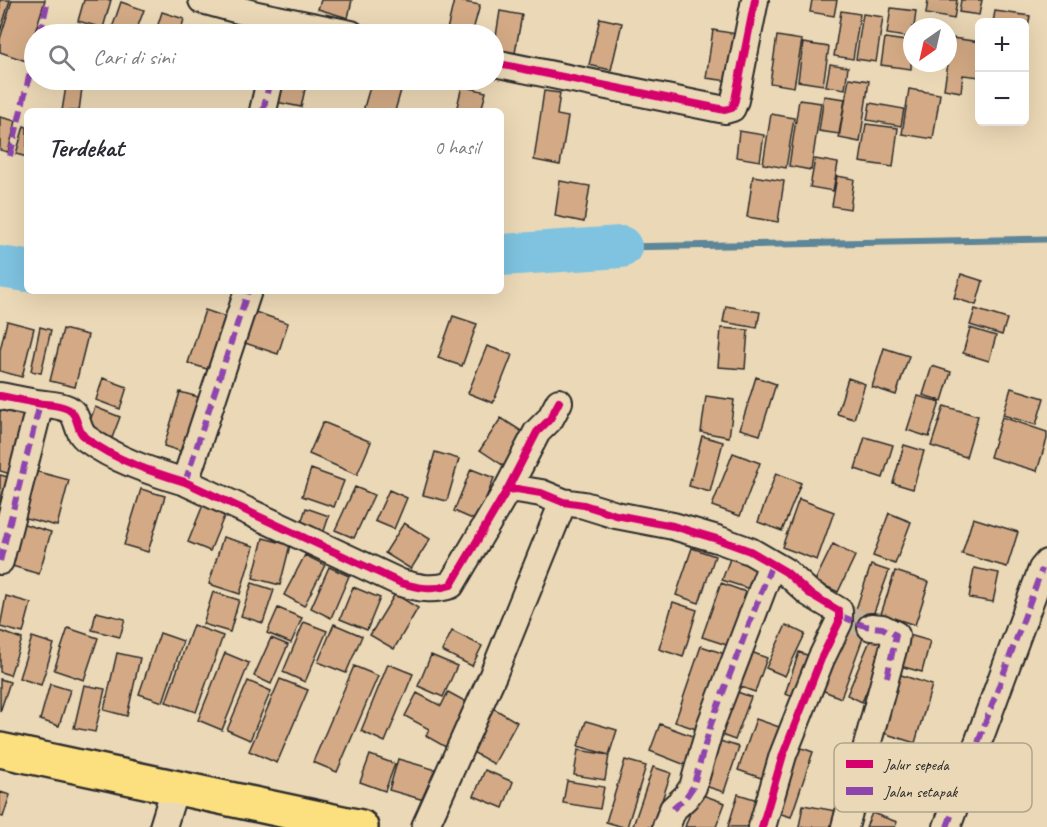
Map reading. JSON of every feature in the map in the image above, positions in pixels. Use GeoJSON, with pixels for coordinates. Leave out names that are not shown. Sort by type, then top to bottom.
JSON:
{"type":"FeatureCollection","features":[{"type":"Feature","properties":{"kind":"highway"},"geometry":{"type":"LineString","coordinates":[[0,750],[361,827]]}},
{"type":"Feature","properties":{"kind":"street"},"geometry":{"type":"LineString","coordinates":[[202,0],[271,24]]}},
{"type":"Feature","properties":{"kind":"street"},"geometry":{"type":"LineString","coordinates":[[504,65],[725,110],[732,108],[735,100],[755,0]]}},
{"type":"Feature","properties":{"kind":"street"},"geometry":{"type":"LineString","coordinates":[[264,108],[268,90]]}},
{"type":"Feature","properties":{"kind":"street"},"geometry":{"type":"LineString","coordinates":[[185,482],[247,294]]}},
{"type":"Feature","properties":{"kind":"street"},"geometry":{"type":"LineString","coordinates":[[0,396],[40,404],[59,405],[72,411],[77,419],[78,429],[84,438],[104,450],[157,473],[185,482],[401,583],[438,590],[451,585],[507,490],[537,432],[550,418],[559,402]]}},
{"type":"Feature","properties":{"kind":"street"},"geometry":{"type":"LineString","coordinates":[[0,561],[40,404]]}},
{"type":"Feature","properties":{"kind":"street"},"geometry":{"type":"LineString","coordinates":[[507,490],[517,489],[541,493],[563,501],[702,533],[750,551],[786,572],[809,592],[836,608],[841,616],[821,658],[783,754],[762,827]]}},
{"type":"Feature","properties":{"kind":"street"},"geometry":{"type":"LineString","coordinates":[[425,827],[497,665],[563,501]]}},
{"type":"Feature","properties":{"kind":"street"},"geometry":{"type":"LineString","coordinates":[[978,743],[1042,569],[1047,563]]}},
{"type":"Feature","properties":{"kind":"street"},"geometry":{"type":"LineString","coordinates":[[666,827],[673,809],[693,787],[711,724],[772,564]]}},
{"type":"Feature","properties":{"kind":"street"},"geometry":{"type":"LineString","coordinates":[[868,743],[896,635],[871,627]]}},
{"type":"Feature","properties":{"kind":"street"},"geometry":{"type":"LineString","coordinates":[[163,827],[175,788]]}},
{"type":"Feature","properties":{"kind":"street"},"geometry":{"type":"LineString","coordinates":[[845,827],[849,812]]}},
{"type":"Feature","properties":{"kind":"street"},"geometry":{"type":"LineString","coordinates":[[947,827],[953,812]]}},
{"type":"Feature","properties":{"kind":"building"},"geometry":{"type":"Polygon","coordinates":[[[0,0],[10,0],[0,32],[0,0]]]}},
{"type":"Feature","properties":{"kind":"building"},"geometry":{"type":"Polygon","coordinates":[[[12,0],[45,0],[38,24],[24,24],[24,60],[0,52],[0,39],[12,0]]]}},
{"type":"Feature","properties":{"kind":"building"},"geometry":{"type":"Polygon","coordinates":[[[84,0],[111,0],[104,24],[78,21],[84,0]]]}},
{"type":"Feature","properties":{"kind":"building"},"geometry":{"type":"Polygon","coordinates":[[[321,0],[352,0],[348,18],[318,9],[321,0]]]}},
{"type":"Feature","properties":{"kind":"building"},"geometry":{"type":"Polygon","coordinates":[[[454,0],[480,5],[475,24],[448,24],[454,0]]]}},
{"type":"Feature","properties":{"kind":"building"},"geometry":{"type":"Polygon","coordinates":[[[812,0],[837,0],[834,16],[810,12],[812,0]]]}},
{"type":"Feature","properties":{"kind":"building"},"geometry":{"type":"Polygon","coordinates":[[[928,0],[957,0],[954,18],[926,14],[928,0]]]}},
{"type":"Feature","properties":{"kind":"building"},"geometry":{"type":"Polygon","coordinates":[[[961,0],[982,0],[979,15],[959,12],[961,0]]]}},
{"type":"Feature","properties":{"kind":"building"},"geometry":{"type":"Polygon","coordinates":[[[121,2],[144,10],[139,24],[113,24],[121,2]]]}},
{"type":"Feature","properties":{"kind":"building"},"geometry":{"type":"Polygon","coordinates":[[[891,8],[916,11],[915,18],[903,18],[903,37],[887,34],[891,8]]]}},
{"type":"Feature","properties":{"kind":"building"},"geometry":{"type":"Polygon","coordinates":[[[500,11],[522,15],[515,53],[504,51],[504,24],[498,24],[500,11]]]}},
{"type":"Feature","properties":{"kind":"building"},"geometry":{"type":"Polygon","coordinates":[[[841,11],[860,14],[853,59],[834,56],[841,11]]]}},
{"type":"Feature","properties":{"kind":"building"},"geometry":{"type":"Polygon","coordinates":[[[995,11],[1030,16],[1029,22],[1029,18],[994,18],[995,11]]]}},
{"type":"Feature","properties":{"kind":"building"},"geometry":{"type":"Polygon","coordinates":[[[162,12],[184,19],[183,24],[158,24],[162,12]]]}},
{"type":"Feature","properties":{"kind":"building"},"geometry":{"type":"Polygon","coordinates":[[[863,14],[883,17],[876,62],[856,59],[863,14]]]}},
{"type":"Feature","properties":{"kind":"building"},"geometry":{"type":"Polygon","coordinates":[[[600,18],[622,23],[611,70],[589,65],[600,18]]]}},
{"type":"Feature","properties":{"kind":"building"},"geometry":{"type":"Polygon","coordinates":[[[713,30],[743,35],[736,82],[706,78],[713,30]]]}},
{"type":"Feature","properties":{"kind":"building"},"geometry":{"type":"Polygon","coordinates":[[[777,36],[802,40],[794,87],[770,83],[777,36]]]}},
{"type":"Feature","properties":{"kind":"building"},"geometry":{"type":"Polygon","coordinates":[[[885,38],[903,41],[903,68],[881,65],[885,38]]]}},
{"type":"Feature","properties":{"kind":"building"},"geometry":{"type":"Polygon","coordinates":[[[957,39],[975,41],[975,76],[963,75],[961,92],[944,89],[947,72],[957,72],[957,39]]]}},
{"type":"Feature","properties":{"kind":"building"},"geometry":{"type":"Polygon","coordinates":[[[803,43],[829,47],[823,85],[798,81],[803,43]]]}},
{"type":"Feature","properties":{"kind":"building"},"geometry":{"type":"Polygon","coordinates":[[[830,64],[848,67],[845,89],[826,86],[830,64]]]}},
{"type":"Feature","properties":{"kind":"building"},"geometry":{"type":"Polygon","coordinates":[[[849,78],[869,81],[860,142],[839,138],[849,78]]]}},
{"type":"Feature","properties":{"kind":"building"},"geometry":{"type":"Polygon","coordinates":[[[909,89],[940,94],[933,139],[902,134],[909,89]]]}},
{"type":"Feature","properties":{"kind":"building"},"geometry":{"type":"Polygon","coordinates":[[[65,90],[82,90],[79,108],[62,108],[65,90]]]}},
{"type":"Feature","properties":{"kind":"building"},"geometry":{"type":"Polygon","coordinates":[[[273,90],[305,90],[301,107],[271,101],[273,90]]]}},
{"type":"Feature","properties":{"kind":"building"},"geometry":{"type":"Polygon","coordinates":[[[369,90],[401,90],[396,108],[364,108],[369,90]]]}},
{"type":"Feature","properties":{"kind":"building"},"geometry":{"type":"Polygon","coordinates":[[[461,90],[486,92],[482,108],[457,108],[461,90]]]}},
{"type":"Feature","properties":{"kind":"building"},"geometry":{"type":"Polygon","coordinates":[[[544,91],[560,93],[557,115],[568,117],[560,165],[534,160],[544,91]]]}},
{"type":"Feature","properties":{"kind":"building"},"geometry":{"type":"Polygon","coordinates":[[[824,96],[845,99],[839,134],[819,131],[824,96]]]}},
{"type":"Feature","properties":{"kind":"building"},"geometry":{"type":"Polygon","coordinates":[[[799,100],[821,103],[811,170],[789,166],[799,100]]]}},
{"type":"Feature","properties":{"kind":"building"},"geometry":{"type":"Polygon","coordinates":[[[870,103],[904,109],[901,126],[867,120],[870,103]]]}},
{"type":"Feature","properties":{"kind":"building"},"geometry":{"type":"Polygon","coordinates":[[[771,114],[794,118],[786,168],[763,164],[771,114]]]}},
{"type":"Feature","properties":{"kind":"building"},"geometry":{"type":"Polygon","coordinates":[[[0,117],[16,121],[8,152],[0,150],[0,117]]]}},
{"type":"Feature","properties":{"kind":"building"},"geometry":{"type":"Polygon","coordinates":[[[866,124],[898,128],[893,167],[860,162],[866,124]]]}},
{"type":"Feature","properties":{"kind":"building"},"geometry":{"type":"Polygon","coordinates":[[[24,126],[24,156],[16,154],[24,126]]]}},
{"type":"Feature","properties":{"kind":"building"},"geometry":{"type":"Polygon","coordinates":[[[739,131],[764,135],[760,161],[736,157],[739,131]]]}},
{"type":"Feature","properties":{"kind":"building"},"geometry":{"type":"Polygon","coordinates":[[[815,159],[838,163],[833,191],[810,187],[815,159]]]}},
{"type":"Feature","properties":{"kind":"building"},"geometry":{"type":"Polygon","coordinates":[[[753,176],[784,181],[778,222],[747,217],[753,176]]]}},
{"type":"Feature","properties":{"kind":"building"},"geometry":{"type":"Polygon","coordinates":[[[837,176],[854,179],[850,209],[832,206],[837,176]]]}},
{"type":"Feature","properties":{"kind":"building"},"geometry":{"type":"Polygon","coordinates":[[[560,181],[590,186],[584,222],[555,216],[560,181]]]}},
{"type":"Feature","properties":{"kind":"building"},"geometry":{"type":"Polygon","coordinates":[[[961,274],[983,281],[976,305],[954,298],[961,274]]]}},
{"type":"Feature","properties":{"kind":"building"},"geometry":{"type":"Polygon","coordinates":[[[726,306],[760,312],[757,328],[723,322],[726,306]]]}},
{"type":"Feature","properties":{"kind":"building"},"geometry":{"type":"Polygon","coordinates":[[[975,309],[1007,319],[1002,335],[970,325],[975,309]]]}},
{"type":"Feature","properties":{"kind":"building"},"geometry":{"type":"Polygon","coordinates":[[[205,310],[229,318],[213,371],[188,363],[205,310]]]}},
{"type":"Feature","properties":{"kind":"building"},"geometry":{"type":"Polygon","coordinates":[[[255,312],[288,323],[278,354],[245,343],[255,312]]]}},
{"type":"Feature","properties":{"kind":"building"},"geometry":{"type":"Polygon","coordinates":[[[453,316],[477,324],[462,366],[438,358],[453,316]]]}},
{"type":"Feature","properties":{"kind":"building"},"geometry":{"type":"Polygon","coordinates":[[[7,321],[34,328],[22,377],[0,371],[0,350],[7,321]]]}},
{"type":"Feature","properties":{"kind":"building"},"geometry":{"type":"Polygon","coordinates":[[[40,327],[51,330],[41,373],[31,371],[40,327]]]}},
{"type":"Feature","properties":{"kind":"building"},"geometry":{"type":"Polygon","coordinates":[[[721,328],[748,330],[745,369],[718,367],[721,328]]]}},
{"type":"Feature","properties":{"kind":"building"},"geometry":{"type":"Polygon","coordinates":[[[970,328],[996,336],[989,361],[963,353],[970,328]]]}},
{"type":"Feature","properties":{"kind":"building"},"geometry":{"type":"Polygon","coordinates":[[[63,329],[88,335],[75,387],[50,381],[63,329]]]}},
{"type":"Feature","properties":{"kind":"building"},"geometry":{"type":"Polygon","coordinates":[[[487,346],[512,355],[493,403],[468,393],[487,346]]]}},
{"type":"Feature","properties":{"kind":"building"},"geometry":{"type":"Polygon","coordinates":[[[884,348],[909,356],[896,395],[872,387],[884,348]]]}},
{"type":"Feature","properties":{"kind":"building"},"geometry":{"type":"Polygon","coordinates":[[[932,366],[951,372],[942,401],[923,395],[932,366]]]}},
{"type":"Feature","properties":{"kind":"building"},"geometry":{"type":"Polygon","coordinates":[[[756,377],[776,384],[760,435],[740,429],[756,377]]]}},
{"type":"Feature","properties":{"kind":"building"},"geometry":{"type":"Polygon","coordinates":[[[103,378],[127,387],[120,409],[96,400],[103,378]]]}},
{"type":"Feature","properties":{"kind":"building"},"geometry":{"type":"Polygon","coordinates":[[[848,378],[865,384],[854,419],[837,414],[848,378]]]}},
{"type":"Feature","properties":{"kind":"building"},"geometry":{"type":"Polygon","coordinates":[[[1011,388],[1044,398],[1036,425],[1003,415],[1011,388]]]}},
{"type":"Feature","properties":{"kind":"building"},"geometry":{"type":"Polygon","coordinates":[[[180,392],[202,398],[186,453],[164,446],[180,392]]]}},
{"type":"Feature","properties":{"kind":"building"},"geometry":{"type":"Polygon","coordinates":[[[706,396],[734,400],[729,437],[701,432],[706,396]]]}},
{"type":"Feature","properties":{"kind":"building"},"geometry":{"type":"Polygon","coordinates":[[[918,396],[940,402],[929,437],[907,430],[918,396]]]}},
{"type":"Feature","properties":{"kind":"building"},"geometry":{"type":"Polygon","coordinates":[[[944,406],[978,416],[966,457],[931,446],[944,406]]]}},
{"type":"Feature","properties":{"kind":"building"},"geometry":{"type":"Polygon","coordinates":[[[95,407],[120,417],[112,438],[87,429],[95,407]]]}},
{"type":"Feature","properties":{"kind":"building"},"geometry":{"type":"Polygon","coordinates":[[[0,410],[32,418],[18,476],[0,471],[0,410]]]}},
{"type":"Feature","properties":{"kind":"building"},"geometry":{"type":"Polygon","coordinates":[[[1002,417],[1047,432],[1037,471],[990,457],[1002,417]]]}},
{"type":"Feature","properties":{"kind":"building"},"geometry":{"type":"Polygon","coordinates":[[[501,418],[529,436],[507,468],[480,450],[501,418]]]}},
{"type":"Feature","properties":{"kind":"building"},"geometry":{"type":"Polygon","coordinates":[[[323,422],[371,442],[357,475],[309,454],[323,422]]]}},
{"type":"Feature","properties":{"kind":"building"},"geometry":{"type":"Polygon","coordinates":[[[702,436],[723,442],[710,492],[689,486],[702,436]]]}},
{"type":"Feature","properties":{"kind":"building"},"geometry":{"type":"Polygon","coordinates":[[[865,437],[893,445],[883,478],[855,469],[865,437]]]}},
{"type":"Feature","properties":{"kind":"building"},"geometry":{"type":"Polygon","coordinates":[[[904,445],[924,451],[913,489],[893,483],[904,445]]]}},
{"type":"Feature","properties":{"kind":"building"},"geometry":{"type":"Polygon","coordinates":[[[435,452],[459,459],[447,501],[423,495],[435,452]]]}},
{"type":"Feature","properties":{"kind":"building"},"geometry":{"type":"Polygon","coordinates":[[[733,453],[760,463],[740,516],[712,506],[733,453]]]}},
{"type":"Feature","properties":{"kind":"building"},"geometry":{"type":"Polygon","coordinates":[[[27,469],[69,480],[57,526],[14,515],[27,469]]]}},
{"type":"Feature","properties":{"kind":"building"},"geometry":{"type":"Polygon","coordinates":[[[311,469],[344,481],[334,507],[302,496],[311,469]]]}},
{"type":"Feature","properties":{"kind":"building"},"geometry":{"type":"Polygon","coordinates":[[[471,469],[494,478],[477,521],[454,511],[471,469]]]}},
{"type":"Feature","properties":{"kind":"building"},"geometry":{"type":"Polygon","coordinates":[[[776,473],[801,483],[782,531],[758,522],[776,473]]]}},
{"type":"Feature","properties":{"kind":"building"},"geometry":{"type":"Polygon","coordinates":[[[0,475],[13,478],[0,531],[0,475]]]}},
{"type":"Feature","properties":{"kind":"building"},"geometry":{"type":"Polygon","coordinates":[[[355,487],[374,495],[354,538],[335,530],[355,487]]]}},
{"type":"Feature","properties":{"kind":"building"},"geometry":{"type":"Polygon","coordinates":[[[141,489],[165,496],[148,552],[124,545],[141,489]]]}},
{"type":"Feature","properties":{"kind":"building"},"geometry":{"type":"Polygon","coordinates":[[[389,490],[407,498],[394,529],[375,521],[389,490]]]}},
{"type":"Feature","properties":{"kind":"building"},"geometry":{"type":"Polygon","coordinates":[[[799,499],[834,512],[817,560],[782,547],[799,499]]]}},
{"type":"Feature","properties":{"kind":"building"},"geometry":{"type":"Polygon","coordinates":[[[203,505],[225,514],[210,551],[188,542],[203,505]]]}},
{"type":"Feature","properties":{"kind":"building"},"geometry":{"type":"Polygon","coordinates":[[[306,508],[329,516],[322,537],[299,529],[306,508]]]}},
{"type":"Feature","properties":{"kind":"building"},"geometry":{"type":"Polygon","coordinates":[[[889,513],[911,522],[895,564],[873,556],[889,513]]]}},
{"type":"Feature","properties":{"kind":"building"},"geometry":{"type":"Polygon","coordinates":[[[973,518],[1018,532],[1007,567],[962,554],[973,518]]]}},
{"type":"Feature","properties":{"kind":"building"},"geometry":{"type":"Polygon","coordinates":[[[21,523],[51,532],[39,574],[9,565],[21,523]]]}},
{"type":"Feature","properties":{"kind":"building"},"geometry":{"type":"Polygon","coordinates":[[[404,523],[430,539],[411,569],[385,553],[404,523]]]}},
{"type":"Feature","properties":{"kind":"building"},"geometry":{"type":"Polygon","coordinates":[[[223,537],[254,546],[240,594],[209,584],[223,537]]]}},
{"type":"Feature","properties":{"kind":"building"},"geometry":{"type":"Polygon","coordinates":[[[263,538],[290,545],[280,585],[253,578],[263,538]]]}},
{"type":"Feature","properties":{"kind":"building"},"geometry":{"type":"Polygon","coordinates":[[[833,544],[855,556],[838,592],[815,581],[833,544]]]}},
{"type":"Feature","properties":{"kind":"building"},"geometry":{"type":"Polygon","coordinates":[[[692,548],[715,556],[699,603],[676,595],[692,548]]]}},
{"type":"Feature","properties":{"kind":"building"},"geometry":{"type":"Polygon","coordinates":[[[305,555],[325,565],[304,606],[284,595],[305,555]]]}},
{"type":"Feature","properties":{"kind":"building"},"geometry":{"type":"Polygon","coordinates":[[[731,556],[764,567],[756,591],[722,580],[731,556]]]}},
{"type":"Feature","properties":{"kind":"building"},"geometry":{"type":"Polygon","coordinates":[[[871,565],[889,571],[873,615],[856,609],[871,565]]]}},
{"type":"Feature","properties":{"kind":"building"},"geometry":{"type":"Polygon","coordinates":[[[329,567],[349,576],[331,618],[311,608],[329,567]]]}},
{"type":"Feature","properties":{"kind":"building"},"geometry":{"type":"Polygon","coordinates":[[[974,568],[999,573],[993,602],[969,598],[974,568]]]}},
{"type":"Feature","properties":{"kind":"building"},"geometry":{"type":"Polygon","coordinates":[[[895,571],[929,582],[915,625],[881,614],[895,571]]]}},
{"type":"Feature","properties":{"kind":"building"},"geometry":{"type":"Polygon","coordinates":[[[252,583],[274,590],[263,623],[241,616],[252,583]]]}},
{"type":"Feature","properties":{"kind":"building"},"geometry":{"type":"Polygon","coordinates":[[[721,583],[754,595],[736,648],[702,637],[721,583]]]}},
{"type":"Feature","properties":{"kind":"building"},"geometry":{"type":"Polygon","coordinates":[[[353,587],[380,598],[367,630],[340,619],[353,587]]]}},
{"type":"Feature","properties":{"kind":"building"},"geometry":{"type":"Polygon","coordinates":[[[213,592],[239,600],[230,632],[203,624],[213,592]]]}},
{"type":"Feature","properties":{"kind":"building"},"geometry":{"type":"Polygon","coordinates":[[[395,594],[418,608],[394,649],[370,635],[395,594]]]}},
{"type":"Feature","properties":{"kind":"building"},"geometry":{"type":"Polygon","coordinates":[[[6,596],[31,603],[23,633],[0,627],[6,596]]]}},
{"type":"Feature","properties":{"kind":"building"},"geometry":{"type":"Polygon","coordinates":[[[673,602],[697,610],[683,657],[659,649],[673,602]]]}},
{"type":"Feature","properties":{"kind":"building"},"geometry":{"type":"Polygon","coordinates":[[[278,608],[302,618],[291,643],[267,633],[278,608]]]}},
{"type":"Feature","properties":{"kind":"building"},"geometry":{"type":"Polygon","coordinates":[[[96,612],[125,619],[120,637],[92,630],[96,612]]]}},
{"type":"Feature","properties":{"kind":"building"},"geometry":{"type":"Polygon","coordinates":[[[304,622],[327,631],[305,682],[283,672],[304,622]]]}},
{"type":"Feature","properties":{"kind":"building"},"geometry":{"type":"Polygon","coordinates":[[[334,624],[362,636],[346,673],[318,662],[334,624]]]}},
{"type":"Feature","properties":{"kind":"building"},"geometry":{"type":"Polygon","coordinates":[[[193,625],[223,636],[196,712],[166,702],[193,625]]]}},
{"type":"Feature","properties":{"kind":"building"},"geometry":{"type":"Polygon","coordinates":[[[786,625],[805,634],[785,676],[766,668],[786,625]]]}},
{"type":"Feature","properties":{"kind":"building"},"geometry":{"type":"Polygon","coordinates":[[[841,626],[864,635],[841,698],[817,688],[841,626]]]}},
{"type":"Feature","properties":{"kind":"building"},"geometry":{"type":"Polygon","coordinates":[[[68,628],[98,638],[84,680],[54,670],[68,628]]]}},
{"type":"Feature","properties":{"kind":"building"},"geometry":{"type":"Polygon","coordinates":[[[0,631],[22,639],[10,675],[0,672],[0,631]]]}},
{"type":"Feature","properties":{"kind":"building"},"geometry":{"type":"Polygon","coordinates":[[[452,631],[482,646],[472,666],[442,651],[452,631]]]}},
{"type":"Feature","properties":{"kind":"building"},"geometry":{"type":"Polygon","coordinates":[[[160,633],[183,641],[163,702],[139,694],[160,633]]]}},
{"type":"Feature","properties":{"kind":"building"},"geometry":{"type":"Polygon","coordinates":[[[902,633],[930,641],[922,672],[893,664],[902,633]]]}},
{"type":"Feature","properties":{"kind":"building"},"geometry":{"type":"Polygon","coordinates":[[[872,636],[887,643],[862,702],[847,695],[872,636]]]}},
{"type":"Feature","properties":{"kind":"building"},"geometry":{"type":"Polygon","coordinates":[[[32,637],[54,644],[41,685],[19,678],[32,637]]]}},
{"type":"Feature","properties":{"kind":"building"},"geometry":{"type":"Polygon","coordinates":[[[271,638],[288,645],[271,684],[254,676],[271,638]]]}},
{"type":"Feature","properties":{"kind":"building"},"geometry":{"type":"Polygon","coordinates":[[[701,646],[728,655],[702,731],[675,722],[701,646]]]}},
{"type":"Feature","properties":{"kind":"building"},"geometry":{"type":"Polygon","coordinates":[[[746,650],[767,658],[755,692],[733,684],[746,650]]]}},
{"type":"Feature","properties":{"kind":"building"},"geometry":{"type":"Polygon","coordinates":[[[799,652],[812,657],[798,698],[785,694],[799,652]]]}},
{"type":"Feature","properties":{"kind":"building"},"geometry":{"type":"Polygon","coordinates":[[[117,653],[140,658],[127,716],[104,710],[117,653]]]}},
{"type":"Feature","properties":{"kind":"building"},"geometry":{"type":"Polygon","coordinates":[[[225,653],[249,663],[222,730],[198,720],[225,653]]]}},
{"type":"Feature","properties":{"kind":"building"},"geometry":{"type":"Polygon","coordinates":[[[431,655],[457,666],[443,697],[418,686],[431,655]]]}},
{"type":"Feature","properties":{"kind":"building"},"geometry":{"type":"Polygon","coordinates":[[[388,664],[413,674],[385,742],[361,731],[388,664]]]}},
{"type":"Feature","properties":{"kind":"building"},"geometry":{"type":"Polygon","coordinates":[[[354,666],[378,676],[337,772],[313,762],[354,666]]]}},
{"type":"Feature","properties":{"kind":"building"},"geometry":{"type":"Polygon","coordinates":[[[895,673],[932,685],[915,743],[877,731],[895,673]]]}},
{"type":"Feature","properties":{"kind":"building"},"geometry":{"type":"Polygon","coordinates":[[[0,679],[10,682],[0,712],[0,679]]]}},
{"type":"Feature","properties":{"kind":"building"},"geometry":{"type":"Polygon","coordinates":[[[280,679],[308,690],[277,763],[249,751],[280,679]]]}},
{"type":"Feature","properties":{"kind":"building"},"geometry":{"type":"Polygon","coordinates":[[[248,681],[271,691],[250,740],[227,730],[248,681]]]}},
{"type":"Feature","properties":{"kind":"building"},"geometry":{"type":"Polygon","coordinates":[[[50,684],[70,690],[59,726],[40,720],[50,684]]]}},
{"type":"Feature","properties":{"kind":"building"},"geometry":{"type":"Polygon","coordinates":[[[84,685],[105,689],[95,732],[74,728],[84,685]]]}},
{"type":"Feature","properties":{"kind":"building"},"geometry":{"type":"Polygon","coordinates":[[[732,690],[751,697],[735,740],[716,733],[732,690]]]}},
{"type":"Feature","properties":{"kind":"building"},"geometry":{"type":"Polygon","coordinates":[[[448,692],[474,706],[451,750],[426,736],[429,729],[405,716],[417,693],[441,706],[448,692]]]}},
{"type":"Feature","properties":{"kind":"building"},"geometry":{"type":"Polygon","coordinates":[[[493,708],[517,722],[494,764],[469,750],[493,708]]]}},
{"type":"Feature","properties":{"kind":"building"},"geometry":{"type":"Polygon","coordinates":[[[756,719],[788,730],[770,781],[738,770],[756,719]]]}},
{"type":"Feature","properties":{"kind":"building"},"geometry":{"type":"Polygon","coordinates":[[[586,721],[617,730],[609,755],[578,746],[586,721]]]}},
{"type":"Feature","properties":{"kind":"building"},"geometry":{"type":"Polygon","coordinates":[[[660,724],[703,740],[693,768],[650,751],[660,724]]]}},
{"type":"Feature","properties":{"kind":"building"},"geometry":{"type":"Polygon","coordinates":[[[720,741],[739,747],[724,792],[705,786],[720,741]]]}},
{"type":"Feature","properties":{"kind":"building"},"geometry":{"type":"Polygon","coordinates":[[[796,746],[813,752],[791,817],[775,812],[796,746]]]}},
{"type":"Feature","properties":{"kind":"building"},"geometry":{"type":"Polygon","coordinates":[[[578,750],[609,755],[605,780],[574,775],[578,750]]]}},
{"type":"Feature","properties":{"kind":"building"},"geometry":{"type":"Polygon","coordinates":[[[370,755],[395,764],[385,791],[360,782],[370,755]]]}},
{"type":"Feature","properties":{"kind":"building"},"geometry":{"type":"Polygon","coordinates":[[[398,759],[440,771],[431,802],[389,790],[398,759]]]}},
{"type":"Feature","properties":{"kind":"building"},"geometry":{"type":"Polygon","coordinates":[[[625,760],[646,766],[627,827],[623,827],[606,822],[625,760]]]}},
{"type":"Feature","properties":{"kind":"building"},"geometry":{"type":"Polygon","coordinates":[[[653,767],[671,773],[653,827],[636,827],[633,826],[653,767]]]}},
{"type":"Feature","properties":{"kind":"building"},"geometry":{"type":"Polygon","coordinates":[[[485,770],[513,782],[503,808],[474,796],[485,770]]]}},
{"type":"Feature","properties":{"kind":"building"},"geometry":{"type":"Polygon","coordinates":[[[567,781],[604,787],[600,809],[563,803],[567,781]]]}},
{"type":"Feature","properties":{"kind":"building"},"geometry":{"type":"Polygon","coordinates":[[[0,792],[10,795],[3,817],[0,816],[0,792]]]}},
{"type":"Feature","properties":{"kind":"building"},"geometry":{"type":"Polygon","coordinates":[[[697,793],[725,803],[716,827],[685,827],[697,793]]]}},
{"type":"Feature","properties":{"kind":"building"},"geometry":{"type":"Polygon","coordinates":[[[738,794],[761,801],[753,827],[728,827],[738,794]]]}},
{"type":"Feature","properties":{"kind":"building"},"geometry":{"type":"Polygon","coordinates":[[[803,805],[836,812],[833,827],[799,827],[803,805]]]}},
{"type":"Feature","properties":{"kind":"building"},"geometry":{"type":"Polygon","coordinates":[[[872,813],[897,822],[895,827],[866,827],[872,813]]]}},
{"type":"Feature","properties":{"kind":"waterway"},"geometry":{"type":"LineString","coordinates":[[621,247],[1047,239]]}},
{"type":"Feature","properties":{"kind":"waterway"},"geometry":{"type":"LineString","coordinates":[[504,255],[621,247]]}},
{"type":"Feature","properties":{"kind":"waterway"},"geometry":{"type":"LineString","coordinates":[[0,267],[24,271]]}},
{"type":"Feature","properties":{"kind":"tunnel"},"geometry":{"type":"LineString","coordinates":[[841,616],[871,627]]}},
{"type":"Feature","properties":{"kind":"marked path"},"geometry":{"type":"LineString","coordinates":[[42,24],[48,0]]}},
{"type":"Feature","properties":{"kind":"marked path"},"geometry":{"type":"LineString","coordinates":[[10,156],[26,90]]}},
{"type":"Feature","properties":{"kind":"marked path"},"geometry":{"type":"LineString","coordinates":[[264,108],[268,90]]}},
{"type":"Feature","properties":{"kind":"marked path"},"geometry":{"type":"LineString","coordinates":[[185,482],[247,294]]}},
{"type":"Feature","properties":{"kind":"marked path"},"geometry":{"type":"LineString","coordinates":[[0,561],[40,404]]}},
{"type":"Feature","properties":{"kind":"marked path"},"geometry":{"type":"LineString","coordinates":[[673,809],[693,787],[711,724],[772,564]]}},
{"type":"Feature","properties":{"kind":"marked path"},"geometry":{"type":"LineString","coordinates":[[978,743],[1042,569]]}},
{"type":"Feature","properties":{"kind":"marked path"},"geometry":{"type":"LineString","coordinates":[[841,616],[865,626],[882,628],[896,635],[887,677]]}},
{"type":"Feature","properties":{"kind":"marked path"},"geometry":{"type":"LineString","coordinates":[[947,827],[953,812]]}},
{"type":"Feature","properties":{"kind":"cycle path"},"geometry":{"type":"LineString","coordinates":[[504,65],[725,110],[732,108],[735,100],[755,0]]}},
{"type":"Feature","properties":{"kind":"cycle path"},"geometry":{"type":"LineString","coordinates":[[0,396],[57,405],[68,409],[72,412],[83,436],[122,459],[185,482],[401,583],[432,588],[451,585],[507,490],[537,432],[550,419],[559,402]]}},
{"type":"Feature","properties":{"kind":"cycle path"},"geometry":{"type":"LineString","coordinates":[[507,490],[517,489],[541,493],[563,502],[673,526],[750,551],[786,572],[809,593],[839,611],[839,622],[821,659],[783,755],[762,827]]}}]}
